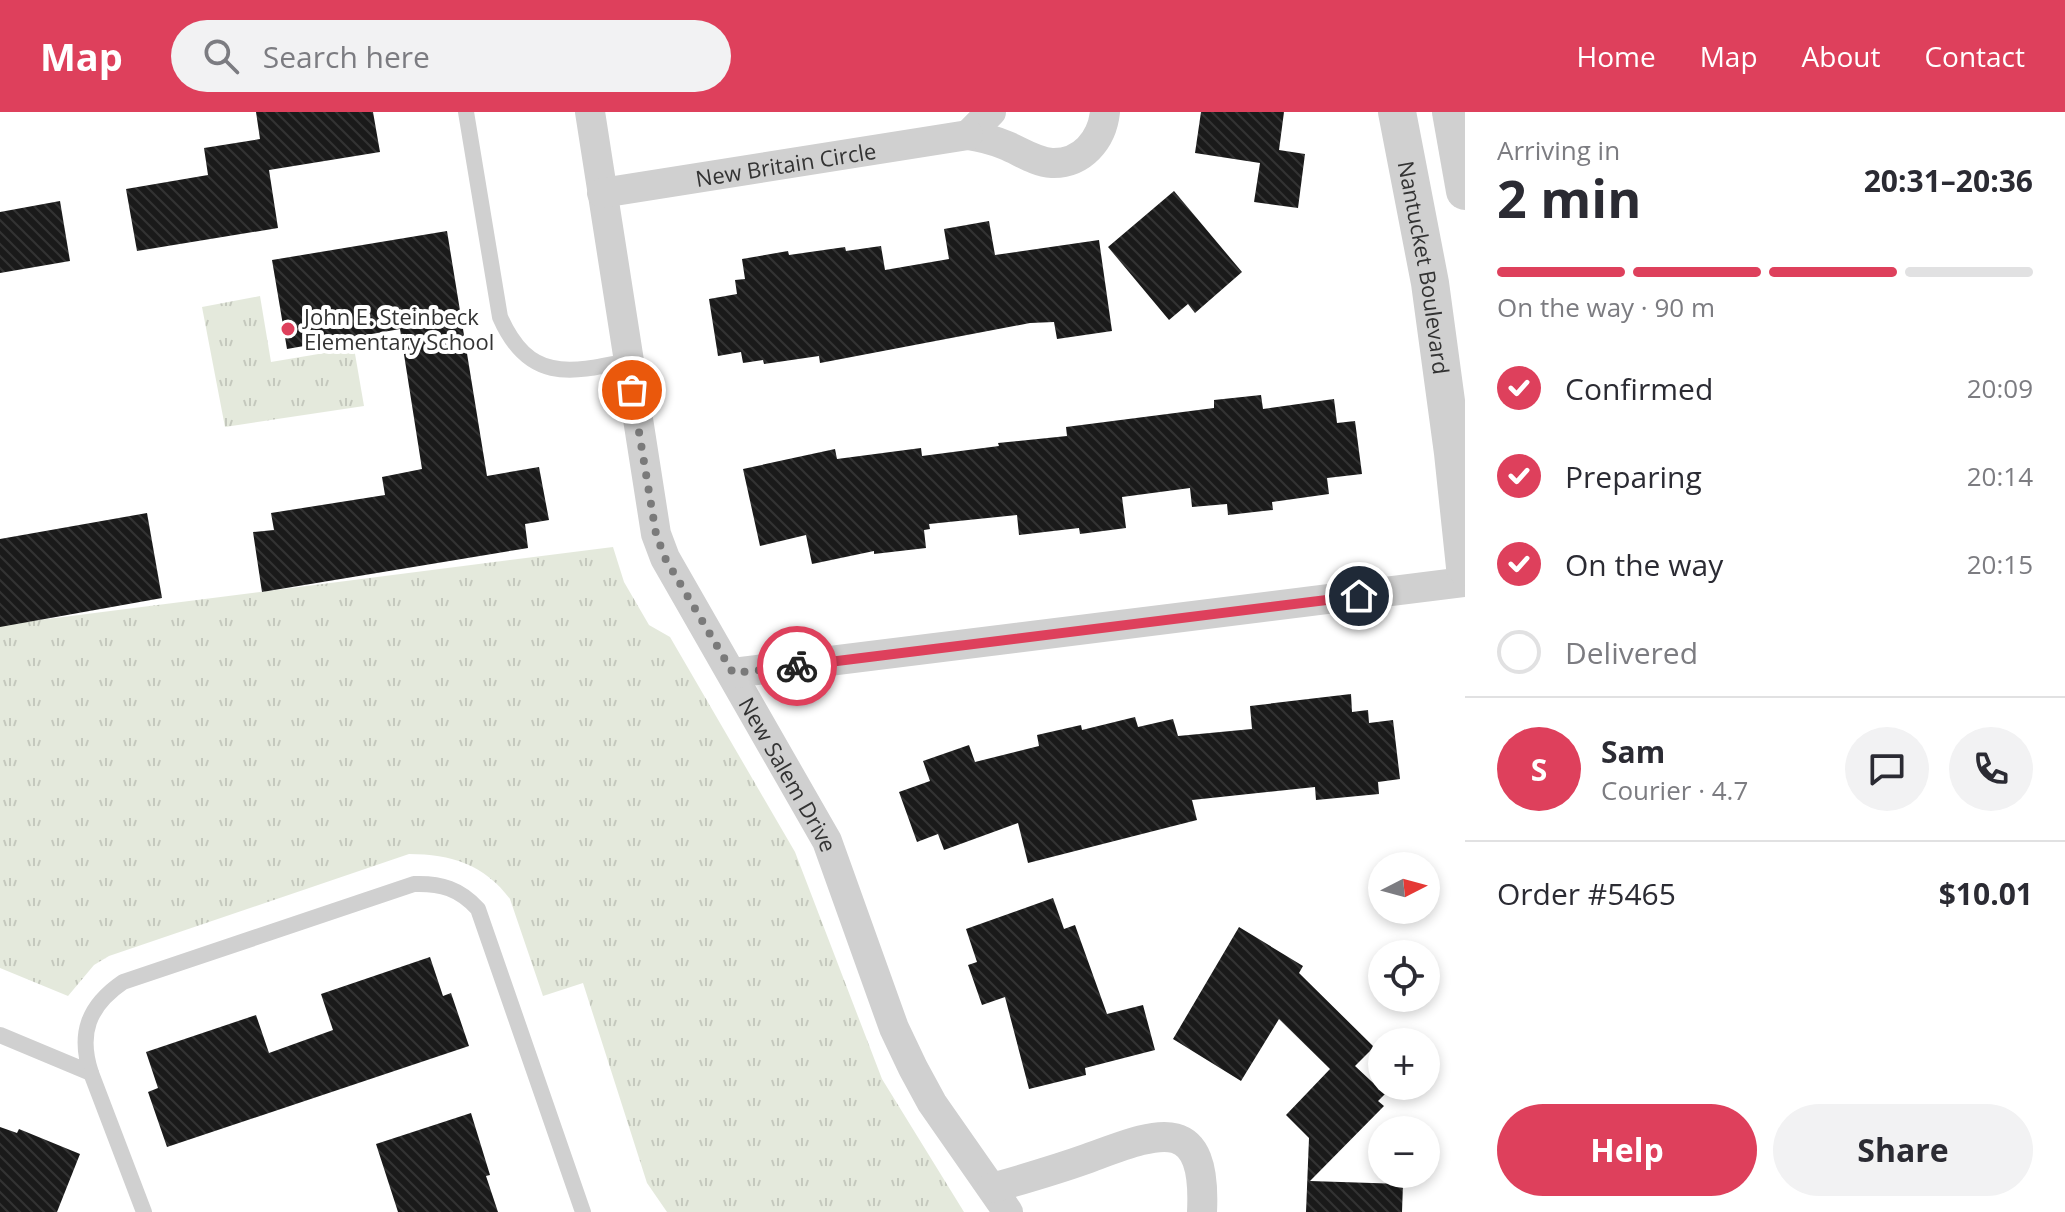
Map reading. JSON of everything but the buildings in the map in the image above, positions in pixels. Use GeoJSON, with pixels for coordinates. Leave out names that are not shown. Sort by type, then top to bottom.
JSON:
{"type":"FeatureCollection","features":[{"type":"Feature","properties":{"kind":"street","name":"New Salem Drive"},"geometry":{"type":"LineString","coordinates":[[590,112],[656,534],[665,558],[827,841],[894,1028],[932,1103],[1000,1200],[1056,1169],[1141,1139],[1163,1136],[1183,1142],[1200,1162],[1204,1180],[1202,1212]]}},
{"type":"Feature","properties":{"kind":"street"},"geometry":{"type":"LineString","coordinates":[[968,135],[991,112]]}},
{"type":"Feature","properties":{"kind":"street","name":"New Britain Circle"},"geometry":{"type":"LineString","coordinates":[[602,193],[968,135],[1001,143],[1035,159],[1051,163],[1068,161],[1084,154],[1096,141],[1104,126],[1105,112]]}},
{"type":"Feature","properties":{"kind":"street","name":"Nantucket Boulevard"},"geometry":{"type":"LineString","coordinates":[[1397,112],[1430,283],[1465,567]]}},
{"type":"Feature","properties":{"kind":"street"},"geometry":{"type":"LineString","coordinates":[[1451,112],[1465,191]]}},
{"type":"Feature","properties":{"kind":"street"},"geometry":{"type":"LineString","coordinates":[[733,673],[1465,582]]}},
{"type":"Feature","properties":{"kind":"lane"},"geometry":{"type":"LineString","coordinates":[[466,112],[500,317],[510,339],[529,359],[566,371],[589,370],[627,361]]}},
{"type":"Feature","properties":{"kind":"lane"},"geometry":{"type":"LineString","coordinates":[[144,1212],[84,1052],[86,1033],[97,1006],[123,982],[414,884],[442,886],[466,896],[478,909],[583,1212]]}},
{"type":"Feature","properties":{"kind":"lane"},"geometry":{"type":"LineString","coordinates":[[0,1035],[91,1073]]}},
{"type":"Feature","properties":{"kind":"green space"},"geometry":{"type":"Polygon","coordinates":[[[260,296],[271,362],[354,348],[364,406],[225,427],[202,307],[260,296]]]}},
{"type":"Feature","properties":{"kind":"green space"},"geometry":{"type":"Polygon","coordinates":[[[613,547],[624,582],[649,625],[670,637],[795,852],[882,1079],[964,1212],[667,1212],[647,1183],[583,983],[543,996],[510,899],[490,878],[453,859],[409,854],[109,956],[94,965],[68,996],[0,968],[0,625],[613,547]]]}},
{"type":"Feature","properties":{"kind":"way so far"},"geometry":{"type":"LineString","coordinates":[[632,390],[656,534],[665,558],[702,624],[733,673],[797,666]]}},
{"type":"Feature","properties":{"kind":"place","name":"John E. Steinbeck Elementary School"},"geometry":{"type":"Point","coordinates":[288,329]}},
{"type":"Feature","properties":{"kind":"route"},"geometry":{"type":"LineString","coordinates":[[797,666],[1359,596]]}}]}
